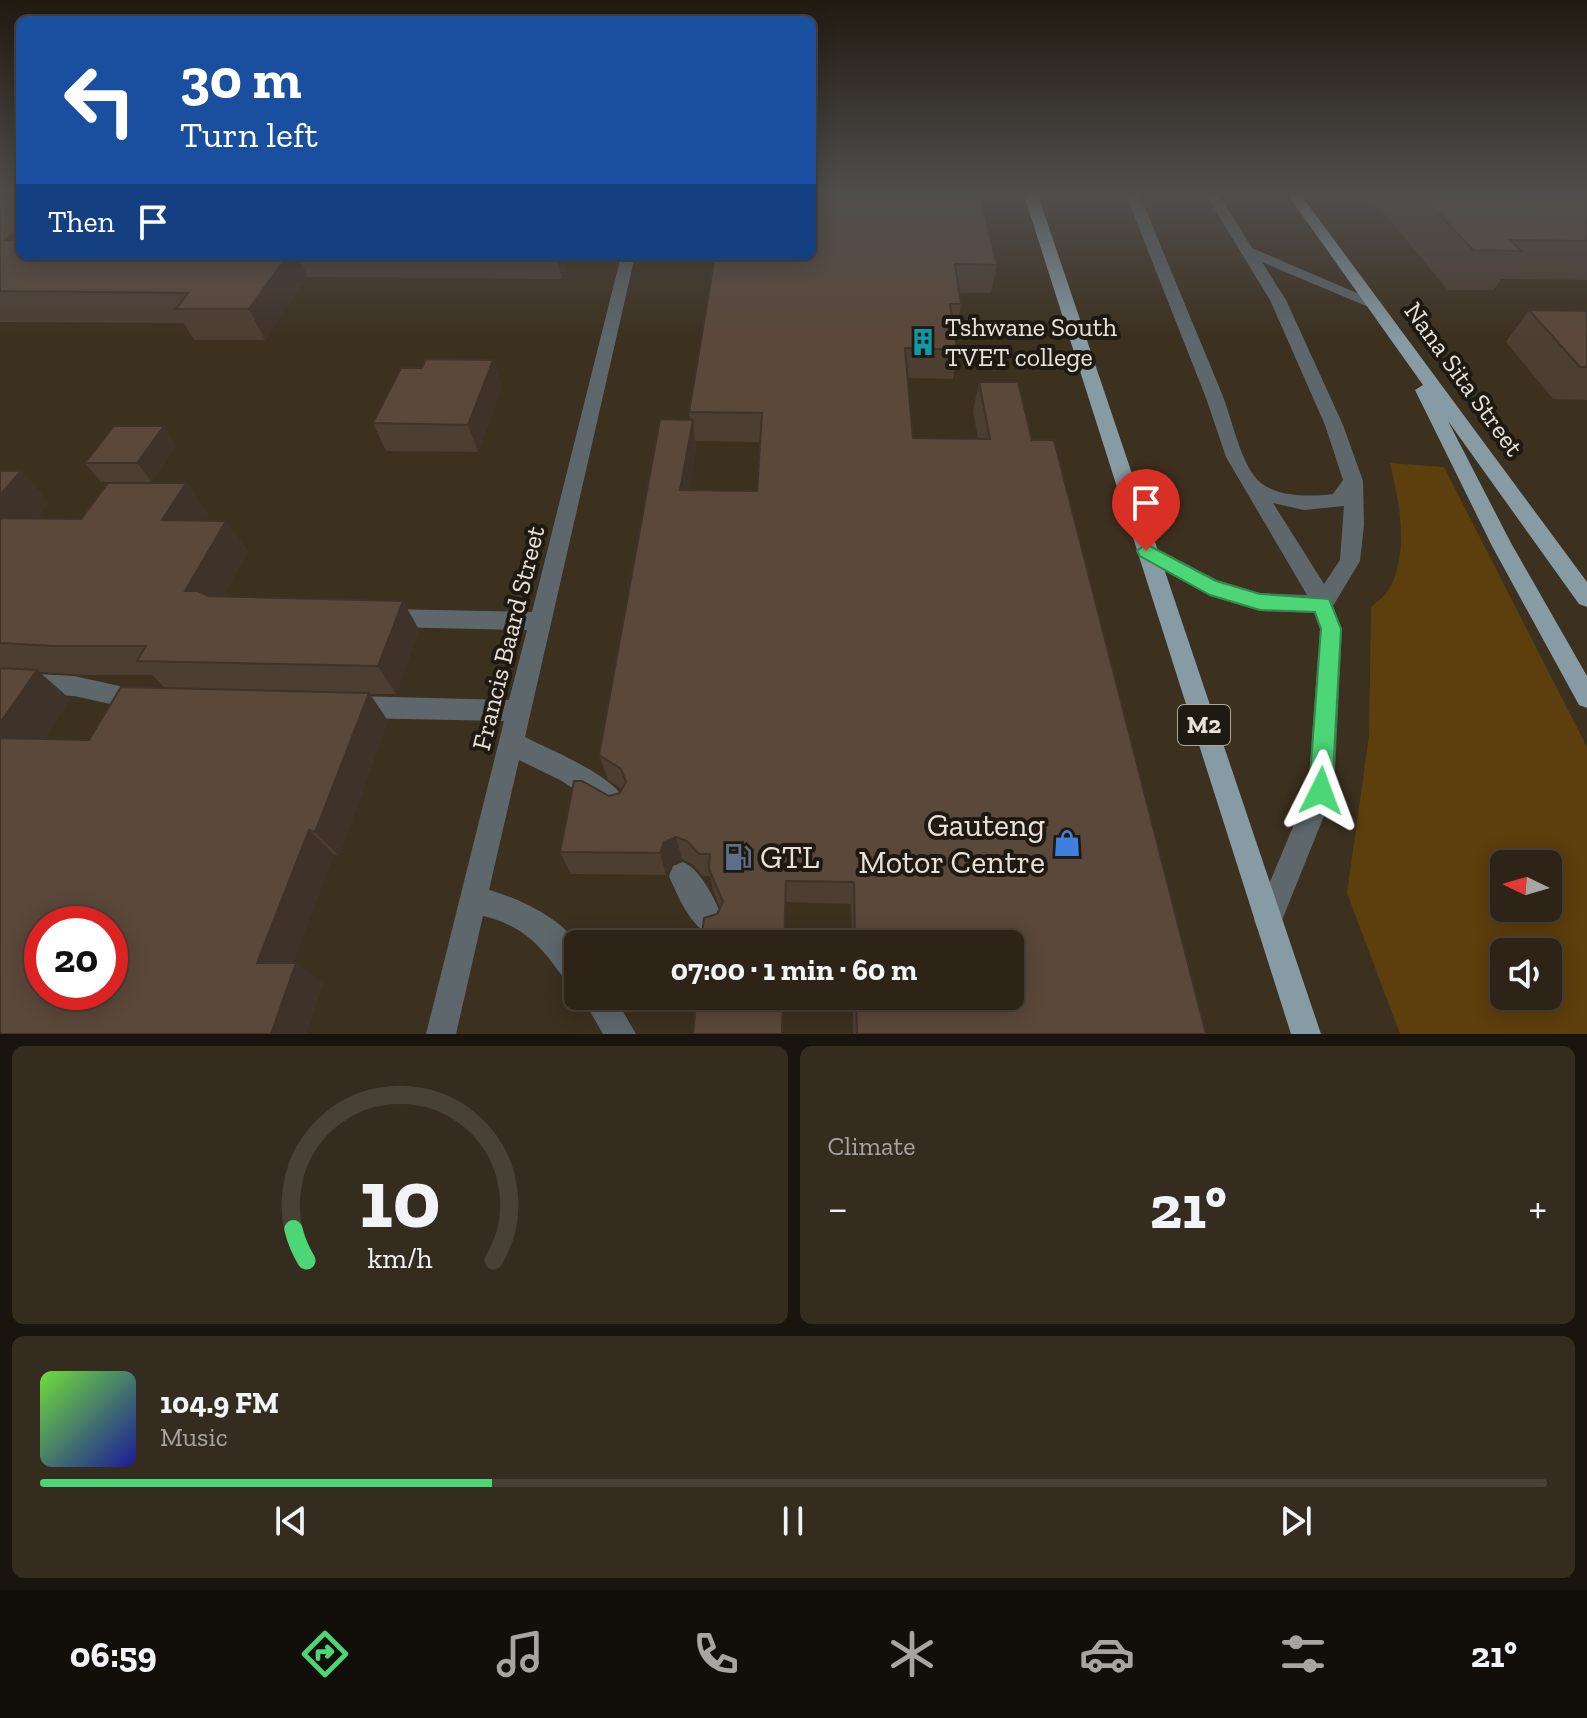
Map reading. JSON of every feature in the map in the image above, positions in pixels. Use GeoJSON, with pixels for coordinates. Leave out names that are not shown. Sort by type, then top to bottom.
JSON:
{"type":"FeatureCollection","features":[{"type":"Feature","properties":{"kind":"main road","name":"M2"},"geometry":{"type":"LineString","coordinates":[[1047,243],[1306,1034]]}},
{"type":"Feature","properties":{"kind":"main road","name":"Nana Sita Street"},"geometry":{"type":"LineString","coordinates":[[1329,243],[1587,598]]}},
{"type":"Feature","properties":{"kind":"main road"},"geometry":{"type":"LineString","coordinates":[[1404,347],[1502,546],[1587,698]]}},
{"type":"Feature","properties":{"kind":"street"},"geometry":{"type":"LineString","coordinates":[[1152,243],[1215,398],[1235,457],[1315,587],[1331,629],[1321,791],[1268,920]]}},
{"type":"Feature","properties":{"kind":"street"},"geometry":{"type":"LineString","coordinates":[[1244,243],[1278,300],[1334,425],[1353,481],[1354,525],[1350,561],[1322,605]]}},
{"type":"Feature","properties":{"kind":"street"},"geometry":{"type":"LineString","coordinates":[[1248,251],[1372,303]]}},
{"type":"Feature","properties":{"kind":"street","name":"Francis Baard Street"},"geometry":{"type":"LineString","coordinates":[[441,1034],[627,260]]}},
{"type":"Feature","properties":{"kind":"street"},"geometry":{"type":"LineString","coordinates":[[1252,487],[1289,503],[1316,505],[1339,500],[1353,481]]}},
{"type":"Feature","properties":{"kind":"street"},"geometry":{"type":"LineString","coordinates":[[1146,551],[1210,587],[1260,602],[1322,605]]}},
{"type":"Feature","properties":{"kind":"street"},"geometry":{"type":"LineString","coordinates":[[371,617],[541,621]]}},
{"type":"Feature","properties":{"kind":"street"},"geometry":{"type":"LineString","coordinates":[[0,682],[74,686],[147,702],[163,702]]}},
{"type":"Feature","properties":{"kind":"street"},"geometry":{"type":"LineString","coordinates":[[331,707],[518,711]]}},
{"type":"Feature","properties":{"kind":"street"},"geometry":{"type":"LineString","coordinates":[[511,743],[569,772],[618,805]]}},
{"type":"Feature","properties":{"kind":"street"},"geometry":{"type":"LineString","coordinates":[[683,876],[710,921]]}},
{"type":"Feature","properties":{"kind":"street"},"geometry":{"type":"LineString","coordinates":[[473,900],[524,914],[543,929],[564,955]]}},
{"type":"Feature","properties":{"kind":"street"},"geometry":{"type":"LineString","coordinates":[[605,1010],[621,1034]]}},
{"type":"Feature","properties":{"kind":"shaded area"},"geometry":{"type":"Polygon","coordinates":[[[1390,463],[1444,467],[1587,747],[1587,1034],[1400,1034],[1347,893],[1369,736],[1371,607],[1389,589],[1395,574],[1401,543],[1399,510],[1390,463]]]}},
{"type":"Feature","properties":{"kind":"building"},"geometry":{"type":"Polygon","coordinates":[[[0,243],[16,243],[16,260],[284,260],[249,309],[176,309],[188,293],[0,291],[0,243]]]}},
{"type":"Feature","properties":{"kind":"building"},"geometry":{"type":"Polygon","coordinates":[[[816,243],[992,243],[997,265],[955,264],[961,304],[950,304],[957,350],[905,348],[913,438],[990,439],[979,382],[1018,382],[1032,440],[1054,440],[1206,1034],[857,1034],[856,1010],[1024,1010],[1024,930],[855,930],[854,882],[786,881],[784,930],[703,930],[704,918],[717,914],[723,902],[709,869],[710,854],[699,854],[687,841],[676,837],[664,842],[660,853],[560,852],[574,781],[582,781],[609,796],[620,793],[626,782],[621,769],[599,755],[660,419],[693,420],[680,490],[757,491],[762,413],[689,412],[714,260],[816,260],[816,243]]]}},
{"type":"Feature","properties":{"kind":"building"},"geometry":{"type":"Polygon","coordinates":[[[1467,243],[1513,243],[1521,251],[1473,250],[1467,243]]]}},
{"type":"Feature","properties":{"kind":"building"},"geometry":{"type":"Polygon","coordinates":[[[1529,310],[1587,311],[1587,367],[1580,367],[1529,310]]]}},
{"type":"Feature","properties":{"kind":"building"},"geometry":{"type":"Polygon","coordinates":[[[426,359],[493,360],[468,425],[373,423],[401,368],[422,368],[426,359]]]}},
{"type":"Feature","properties":{"kind":"building"},"geometry":{"type":"Polygon","coordinates":[[[114,426],[164,426],[137,463],[85,463],[114,426]]]}},
{"type":"Feature","properties":{"kind":"building"},"geometry":{"type":"Polygon","coordinates":[[[0,471],[21,471],[0,495],[0,471]]]}},
{"type":"Feature","properties":{"kind":"building"},"geometry":{"type":"Polygon","coordinates":[[[108,483],[186,483],[162,520],[226,521],[185,591],[198,591],[209,596],[403,601],[378,666],[137,661],[146,646],[0,643],[0,518],[81,519],[108,483]]]}},
{"type":"Feature","properties":{"kind":"building"},"geometry":{"type":"Polygon","coordinates":[[[0,668],[37,670],[0,723],[0,668]]]}},
{"type":"Feature","properties":{"kind":"building"},"geometry":{"type":"Polygon","coordinates":[[[121,687],[369,693],[315,832],[309,830],[257,963],[296,963],[271,1034],[0,1034],[0,738],[89,740],[121,687]]]}},
{"type":"Feature","properties":{"kind":"building"},"geometry":{"type":"Polygon","coordinates":[[[696,1010],[783,1010],[782,1034],[693,1034],[696,1010]]]}},
{"type":"Feature","properties":{"kind":"place","name":"Tshwane South TVET college"},"geometry":{"type":"Point","coordinates":[923,342]}},
{"type":"Feature","properties":{"kind":"place","name":"Gauteng Motor Centre"},"geometry":{"type":"Point","coordinates":[1067,843]}},
{"type":"Feature","properties":{"kind":"place","name":"GTL"},"geometry":{"type":"Point","coordinates":[738,857]}},
{"type":"Feature","properties":{"kind":"route"},"geometry":{"type":"LineString","coordinates":[[1146,551],[1210,587],[1260,602],[1322,605],[1331,629],[1321,791]]}}]}
